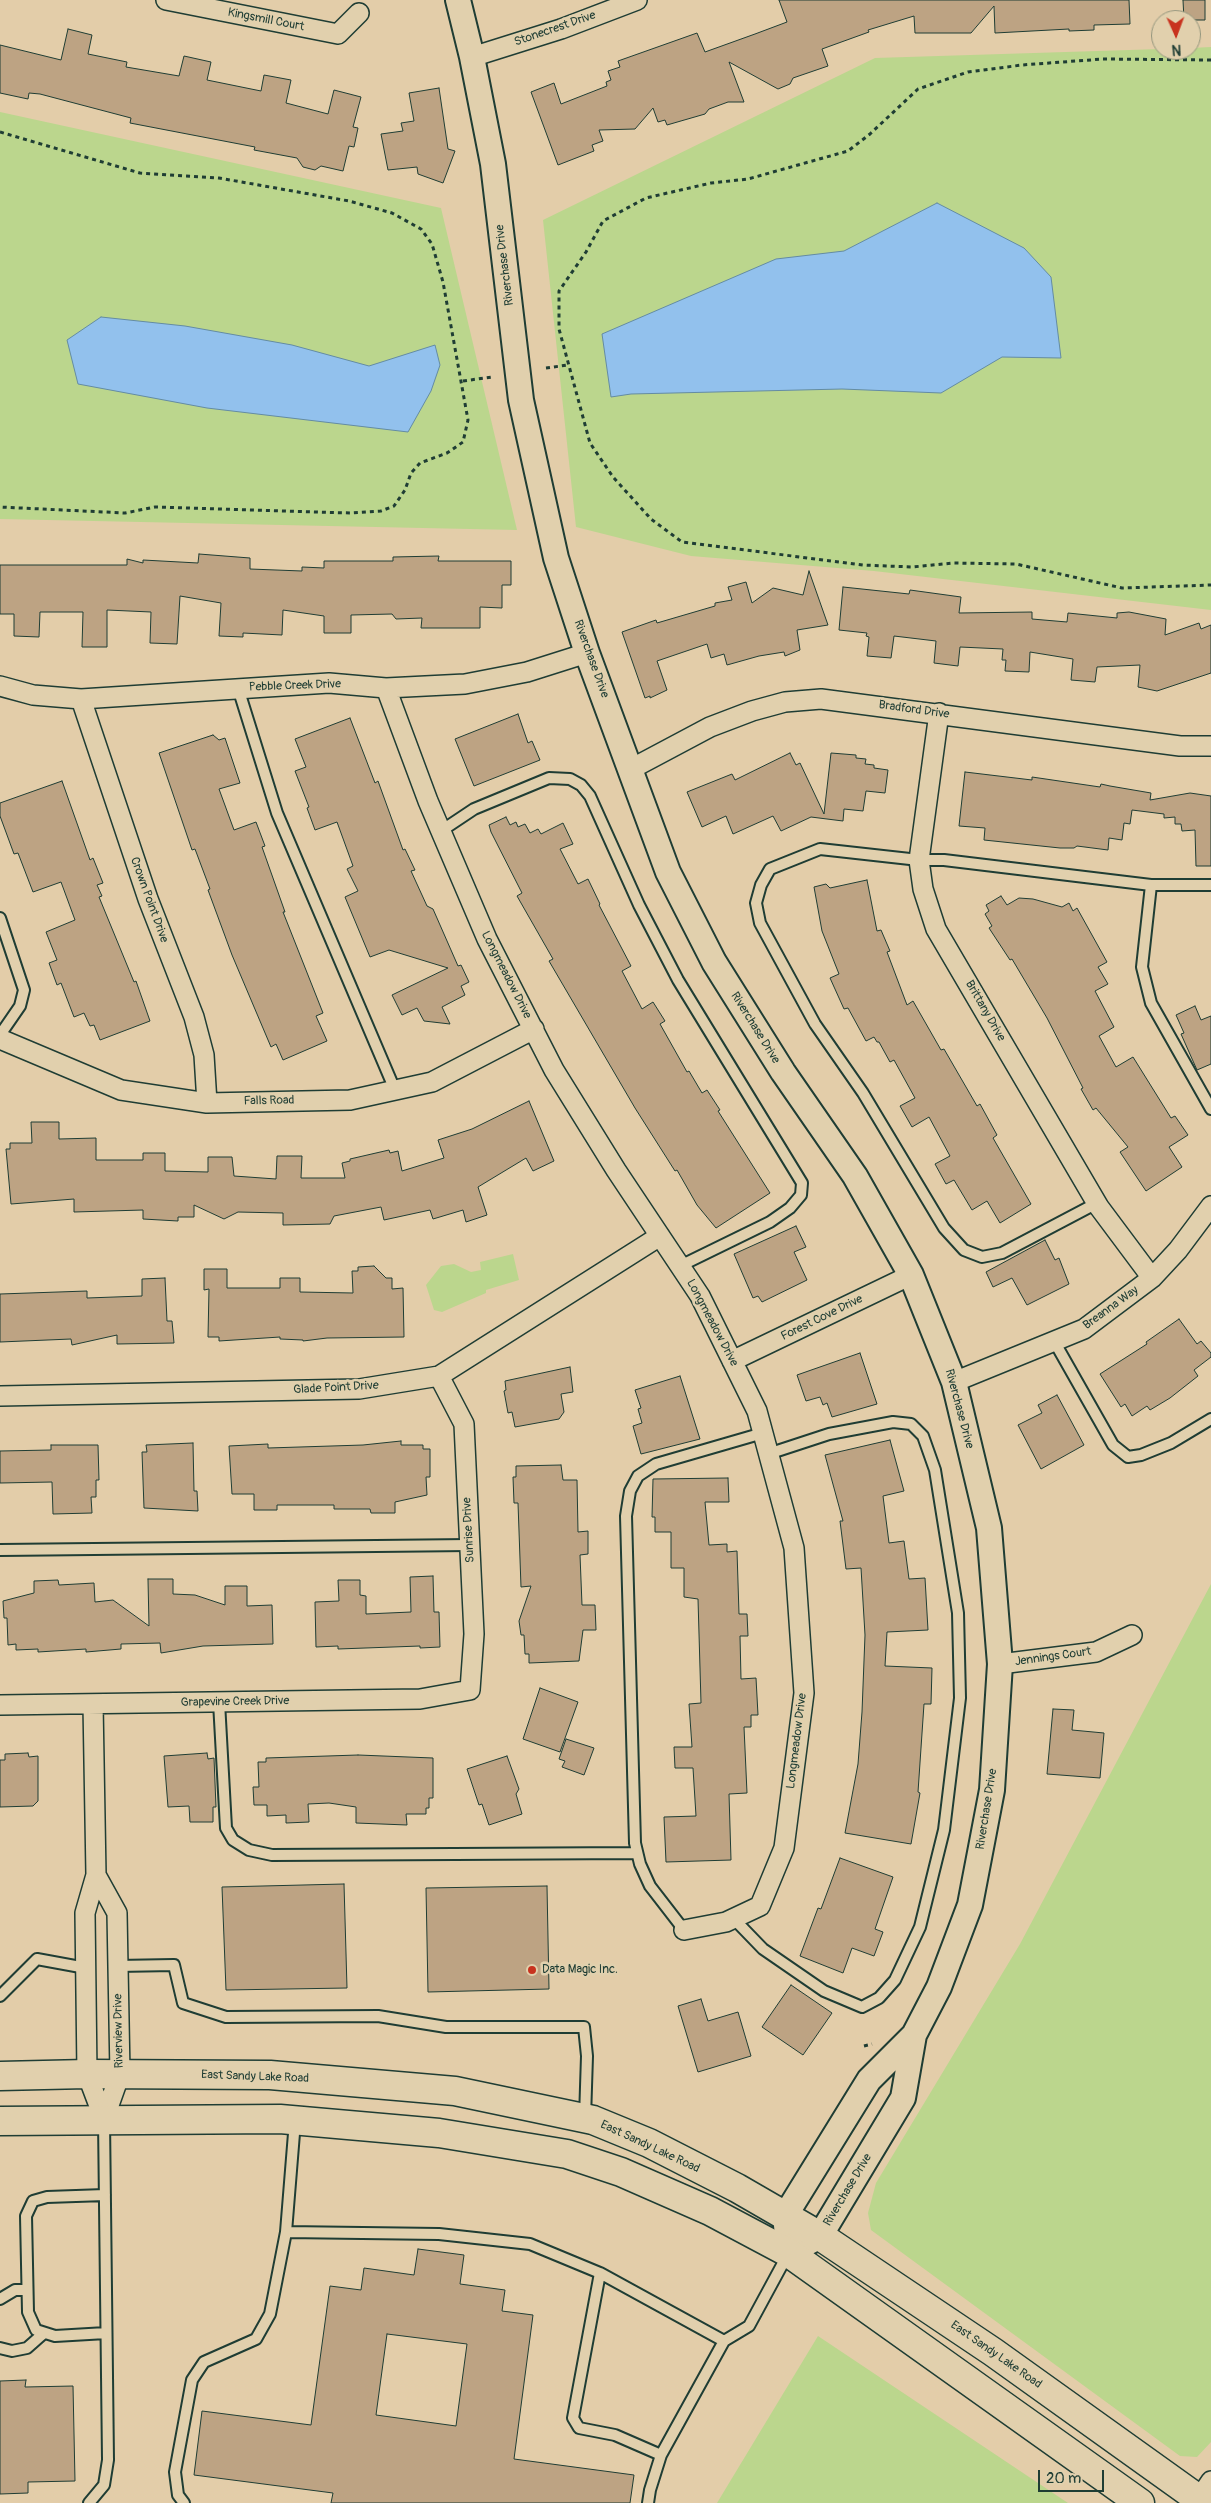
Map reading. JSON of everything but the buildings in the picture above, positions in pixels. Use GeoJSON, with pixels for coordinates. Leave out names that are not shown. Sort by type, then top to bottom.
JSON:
{"type":"FeatureCollection","features":[{"type":"Feature","properties":{"kind":"main road","name":"East Sandy Lake Road"},"geometry":{"type":"LineString","coordinates":[[0,2076],[87,2074],[270,2075],[455,2091],[585,2119],[649,2144],[737,2188],[820,2236],[994,2352],[1203,2496]]}},
{"type":"Feature","properties":{"kind":"main road"},"geometry":{"type":"LineString","coordinates":[[0,2121],[104,2119],[295,2120],[439,2133],[567,2154],[621,2172],[710,2211],[789,2253],[1140,2503]]}},
{"type":"Feature","properties":{"kind":"street","name":"Kingsmill Court"},"geometry":{"type":"LineString","coordinates":[[166,0],[338,34],[359,13]]}},
{"type":"Feature","properties":{"kind":"street","name":"Riverchase Drive"},"geometry":{"type":"LineString","coordinates":[[458,0],[472,57],[493,164],[522,400],[556,558],[587,653],[668,872],[714,962],[782,1072],[855,1176],[911,1275],[954,1382],[989,1528],[1000,1664],[992,1790],[970,1904],[939,1987],[914,2035],[903,2098],[820,2236],[789,2253]]}},
{"type":"Feature","properties":{"kind":"street","name":"Stonecrest Drive"},"geometry":{"type":"LineString","coordinates":[[472,57],[561,29],[637,0]]}},
{"type":"Feature","properties":{"kind":"street","name":"Pebble Creek Drive"},"geometry":{"type":"LineString","coordinates":[[0,686],[33,695],[81,699],[328,683],[386,688],[465,684],[527,672],[587,653]]}},
{"type":"Feature","properties":{"kind":"street","name":"Longmeadow Drive"},"geometry":{"type":"LineString","coordinates":[[386,688],[441,832],[487,939],[570,1095],[700,1296],[756,1411],[794,1548],[804,1693],[784,1848],[760,1906],[726,1922],[684,1930]]}},
{"type":"Feature","properties":{"kind":"street","name":"Crown Point Drive"},"geometry":{"type":"LineString","coordinates":[[81,699],[148,900],[194,1017],[204,1055],[207,1103]]}},
{"type":"Feature","properties":{"kind":"street","name":"Bradford Drive"},"geometry":{"type":"LineString","coordinates":[[630,769],[710,728],[752,711],[785,702],[821,699],[1180,746],[1211,746]]}},
{"type":"Feature","properties":{"kind":"street","name":"Brittany Drive"},"geometry":{"type":"LineString","coordinates":[[939,713],[919,860],[923,888],[936,929],[1097,1202],[1152,1278]]}},
{"type":"Feature","properties":{"kind":"street","name":"Falls Road"},"geometry":{"type":"LineString","coordinates":[[0,1039],[121,1090],[207,1103],[350,1100],[432,1082],[534,1029]]}},
{"type":"Feature","properties":{"kind":"street","name":"Breanna Way"},"geometry":{"type":"LineString","coordinates":[[954,1382],[1084,1329],[1152,1278],[1178,1250],[1211,1206]]}},
{"type":"Feature","properties":{"kind":"street","name":"Glade Point Drive"},"geometry":{"type":"LineString","coordinates":[[0,1396],[359,1389],[439,1376],[660,1236]]}},
{"type":"Feature","properties":{"kind":"street","name":"Forest Cove Drive"},"geometry":{"type":"LineString","coordinates":[[732,1361],[911,1275]]}},
{"type":"Feature","properties":{"kind":"street","name":"Sunrise Drive"},"geometry":{"type":"LineString","coordinates":[[439,1376],[464,1424],[474,1634],[470,1690]]}},
{"type":"Feature","properties":{"kind":"street","name":"Jennings Court"},"geometry":{"type":"LineString","coordinates":[[1000,1664],[1096,1652],[1132,1635]]}},
{"type":"Feature","properties":{"kind":"street","name":"Grapevine Creek Drive"},"geometry":{"type":"LineString","coordinates":[[0,1705],[420,1699],[470,1690]]}},
{"type":"Feature","properties":{"kind":"street","name":"Riverview Drive"},"geometry":{"type":"LineString","coordinates":[[93,1704],[96,1875],[85,1913],[87,2074],[104,2119]]}},
{"type":"Feature","properties":{"kind":"street","name":"Riverview Drive"},"geometry":{"type":"LineString","coordinates":[[96,1875],[116,1913],[118,1966],[120,2074],[104,2119]]}},
{"type":"Feature","properties":{"kind":"street"},"geometry":{"type":"LineString","coordinates":[[86,1968],[118,1966]]}},
{"type":"Feature","properties":{"kind":"street","name":"Riverchase Drive"},"geometry":{"type":"LineString","coordinates":[[785,2216],[868,2080],[914,2035]]}},
{"type":"Feature","properties":{"kind":"street"},"geometry":{"type":"LineString","coordinates":[[785,2216],[789,2253]]}},
{"type":"Feature","properties":{"kind":"lane"},"geometry":{"type":"LineString","coordinates":[[238,688],[277,813],[395,1090]]}},
{"type":"Feature","properties":{"kind":"lane"},"geometry":{"type":"LineString","coordinates":[[441,832],[474,809],[549,778],[570,780],[582,785],[590,796],[639,905],[678,980],[802,1183],[801,1195],[790,1208],[770,1222],[680,1266]]}},
{"type":"Feature","properties":{"kind":"lane"},"geometry":{"type":"LineString","coordinates":[[1097,1202],[1002,1253],[982,1257],[964,1250],[944,1228],[863,1093],[815,1024],[760,923],[756,903],[761,885],[770,869],[790,859],[820,850],[919,860],[944,860],[1151,885],[1211,886]]}},
{"type":"Feature","properties":{"kind":"lane"},"geometry":{"type":"LineString","coordinates":[[1151,885],[1142,967],[1151,1004],[1211,1108]]}},
{"type":"Feature","properties":{"kind":"lane"},"geometry":{"type":"LineString","coordinates":[[0,918],[24,990],[20,1006],[0,1035]]}},
{"type":"Feature","properties":{"kind":"lane"},"geometry":{"type":"LineString","coordinates":[[1054,1341],[1112,1445],[1128,1457],[1141,1455],[1171,1443],[1211,1419]]}},
{"type":"Feature","properties":{"kind":"lane"},"geometry":{"type":"LineString","coordinates":[[734,1919],[763,1949],[824,1991],[862,2007],[879,1998],[895,1980],[920,1927],[944,1830],[960,1698],[958,1613],[935,1470],[923,1436],[911,1424],[893,1422],[829,1434],[768,1454]]}},
{"type":"Feature","properties":{"kind":"lane"},"geometry":{"type":"LineString","coordinates":[[684,1930],[650,1886],[637,1853],[626,1516],[630,1491],[638,1476],[656,1464],[762,1433]]}},
{"type":"Feature","properties":{"kind":"lane"},"geometry":{"type":"LineString","coordinates":[[0,1550],[470,1544]]}},
{"type":"Feature","properties":{"kind":"lane"},"geometry":{"type":"LineString","coordinates":[[219,1702],[226,1828],[233,1840],[249,1850],[272,1855],[637,1853]]}},
{"type":"Feature","properties":{"kind":"lane"},"geometry":{"type":"LineString","coordinates":[[0,1996],[37,1959],[86,1968]]}},
{"type":"Feature","properties":{"kind":"lane"},"geometry":{"type":"LineString","coordinates":[[118,1966],[174,1966],[183,2003],[226,2017],[378,2016],[446,2027],[584,2026],[587,2056],[585,2119]]}},
{"type":"Feature","properties":{"kind":"lane"},"geometry":{"type":"LineString","coordinates":[[89,2503],[104,2485],[108,2460],[104,2119]]}},
{"type":"Feature","properties":{"kind":"lane"},"geometry":{"type":"LineString","coordinates":[[184,2503],[178,2496],[174,2472],[192,2380],[204,2362],[256,2339],[270,2314],[286,2232],[295,2120]]}},
{"type":"Feature","properties":{"kind":"lane"},"geometry":{"type":"LineString","coordinates":[[105,2195],[47,2196],[33,2201],[26,2216],[28,2312],[36,2330],[55,2336],[106,2333]]}},
{"type":"Feature","properties":{"kind":"lane"},"geometry":{"type":"LineString","coordinates":[[286,2232],[439,2234],[530,2244],[600,2273],[724,2341]]}},
{"type":"Feature","properties":{"kind":"lane"},"geometry":{"type":"LineString","coordinates":[[648,2503],[661,2455],[724,2341],[749,2326],[789,2253]]}},
{"type":"Feature","properties":{"kind":"lane"},"geometry":{"type":"LineString","coordinates":[[600,2273],[573,2418],[579,2428],[615,2435],[661,2455]]}},
{"type":"Feature","properties":{"kind":"lane"},"geometry":{"type":"LineString","coordinates":[[0,2299],[15,2290],[27,2290]]}},
{"type":"Feature","properties":{"kind":"lane"},"geometry":{"type":"LineString","coordinates":[[0,2348],[12,2351],[27,2348],[44,2333]]}},
{"type":"Feature","properties":{"kind":"path"},"geometry":{"type":"LineString","coordinates":[[1211,60],[1103,59],[1022,65],[968,72],[918,89],[870,134],[848,151],[748,179],[711,183],[646,198],[603,221],[586,252],[559,291],[559,329],[590,442],[613,477],[651,519],[682,542],[863,565],[912,567],[954,563],[1016,564],[1122,588],[1211,585]]}},
{"type":"Feature","properties":{"kind":"path"},"geometry":{"type":"LineString","coordinates":[[0,132],[140,173],[219,178],[349,201],[392,213],[421,229],[432,244],[443,282],[463,382],[468,420],[463,442],[447,453],[420,463],[411,473],[405,490],[394,506],[381,511],[350,514],[155,507],[125,513],[0,507]]}},
{"type":"Feature","properties":{"kind":"path"},"geometry":{"type":"LineString","coordinates":[[546,368],[568,365]]}},
{"type":"Feature","properties":{"kind":"path"},"geometry":{"type":"LineString","coordinates":[[463,382],[492,377]]}},
{"type":"Feature","properties":{"kind":"green space"},"geometry":{"type":"Polygon","coordinates":[[[1211,47],[1211,610],[874,571],[691,556],[576,527],[543,220],[875,58],[1151,49],[1151,60],[1201,60],[1201,48],[1211,47]]]}},
{"type":"Feature","properties":{"kind":"green space"},"geometry":{"type":"Polygon","coordinates":[[[0,112],[441,208],[517,530],[0,519],[0,112]]]}},
{"type":"Feature","properties":{"kind":"green space"},"geometry":{"type":"Polygon","coordinates":[[[513,1254],[519,1280],[486,1290],[486,1293],[442,1312],[434,1310],[426,1285],[441,1266],[454,1264],[471,1272],[481,1270],[480,1262],[513,1254]]]}},
{"type":"Feature","properties":{"kind":"green space"},"geometry":{"type":"Polygon","coordinates":[[[1211,1584],[1211,2442],[1197,2457],[1180,2456],[871,2230],[868,2213],[876,2183],[1020,1944],[1211,1584]]]}},
{"type":"Feature","properties":{"kind":"green space"},"geometry":{"type":"Polygon","coordinates":[[[818,2336],[1068,2503],[717,2503],[818,2336]]]}},
{"type":"Feature","properties":{"kind":"water"},"geometry":{"type":"Polygon","coordinates":[[[937,203],[1024,248],[1051,277],[1061,358],[1002,357],[941,393],[842,389],[631,394],[611,397],[602,334],[776,259],[844,251],[937,203]]]}},
{"type":"Feature","properties":{"kind":"water"},"geometry":{"type":"Polygon","coordinates":[[[101,317],[185,326],[292,345],[369,366],[435,345],[440,365],[431,391],[408,432],[207,408],[78,384],[67,340],[101,317]]]}},
{"type":"Feature","properties":{"kind":"place","name":"Data Magic Inc."},"geometry":{"type":"Point","coordinates":[532,1970]}}]}
